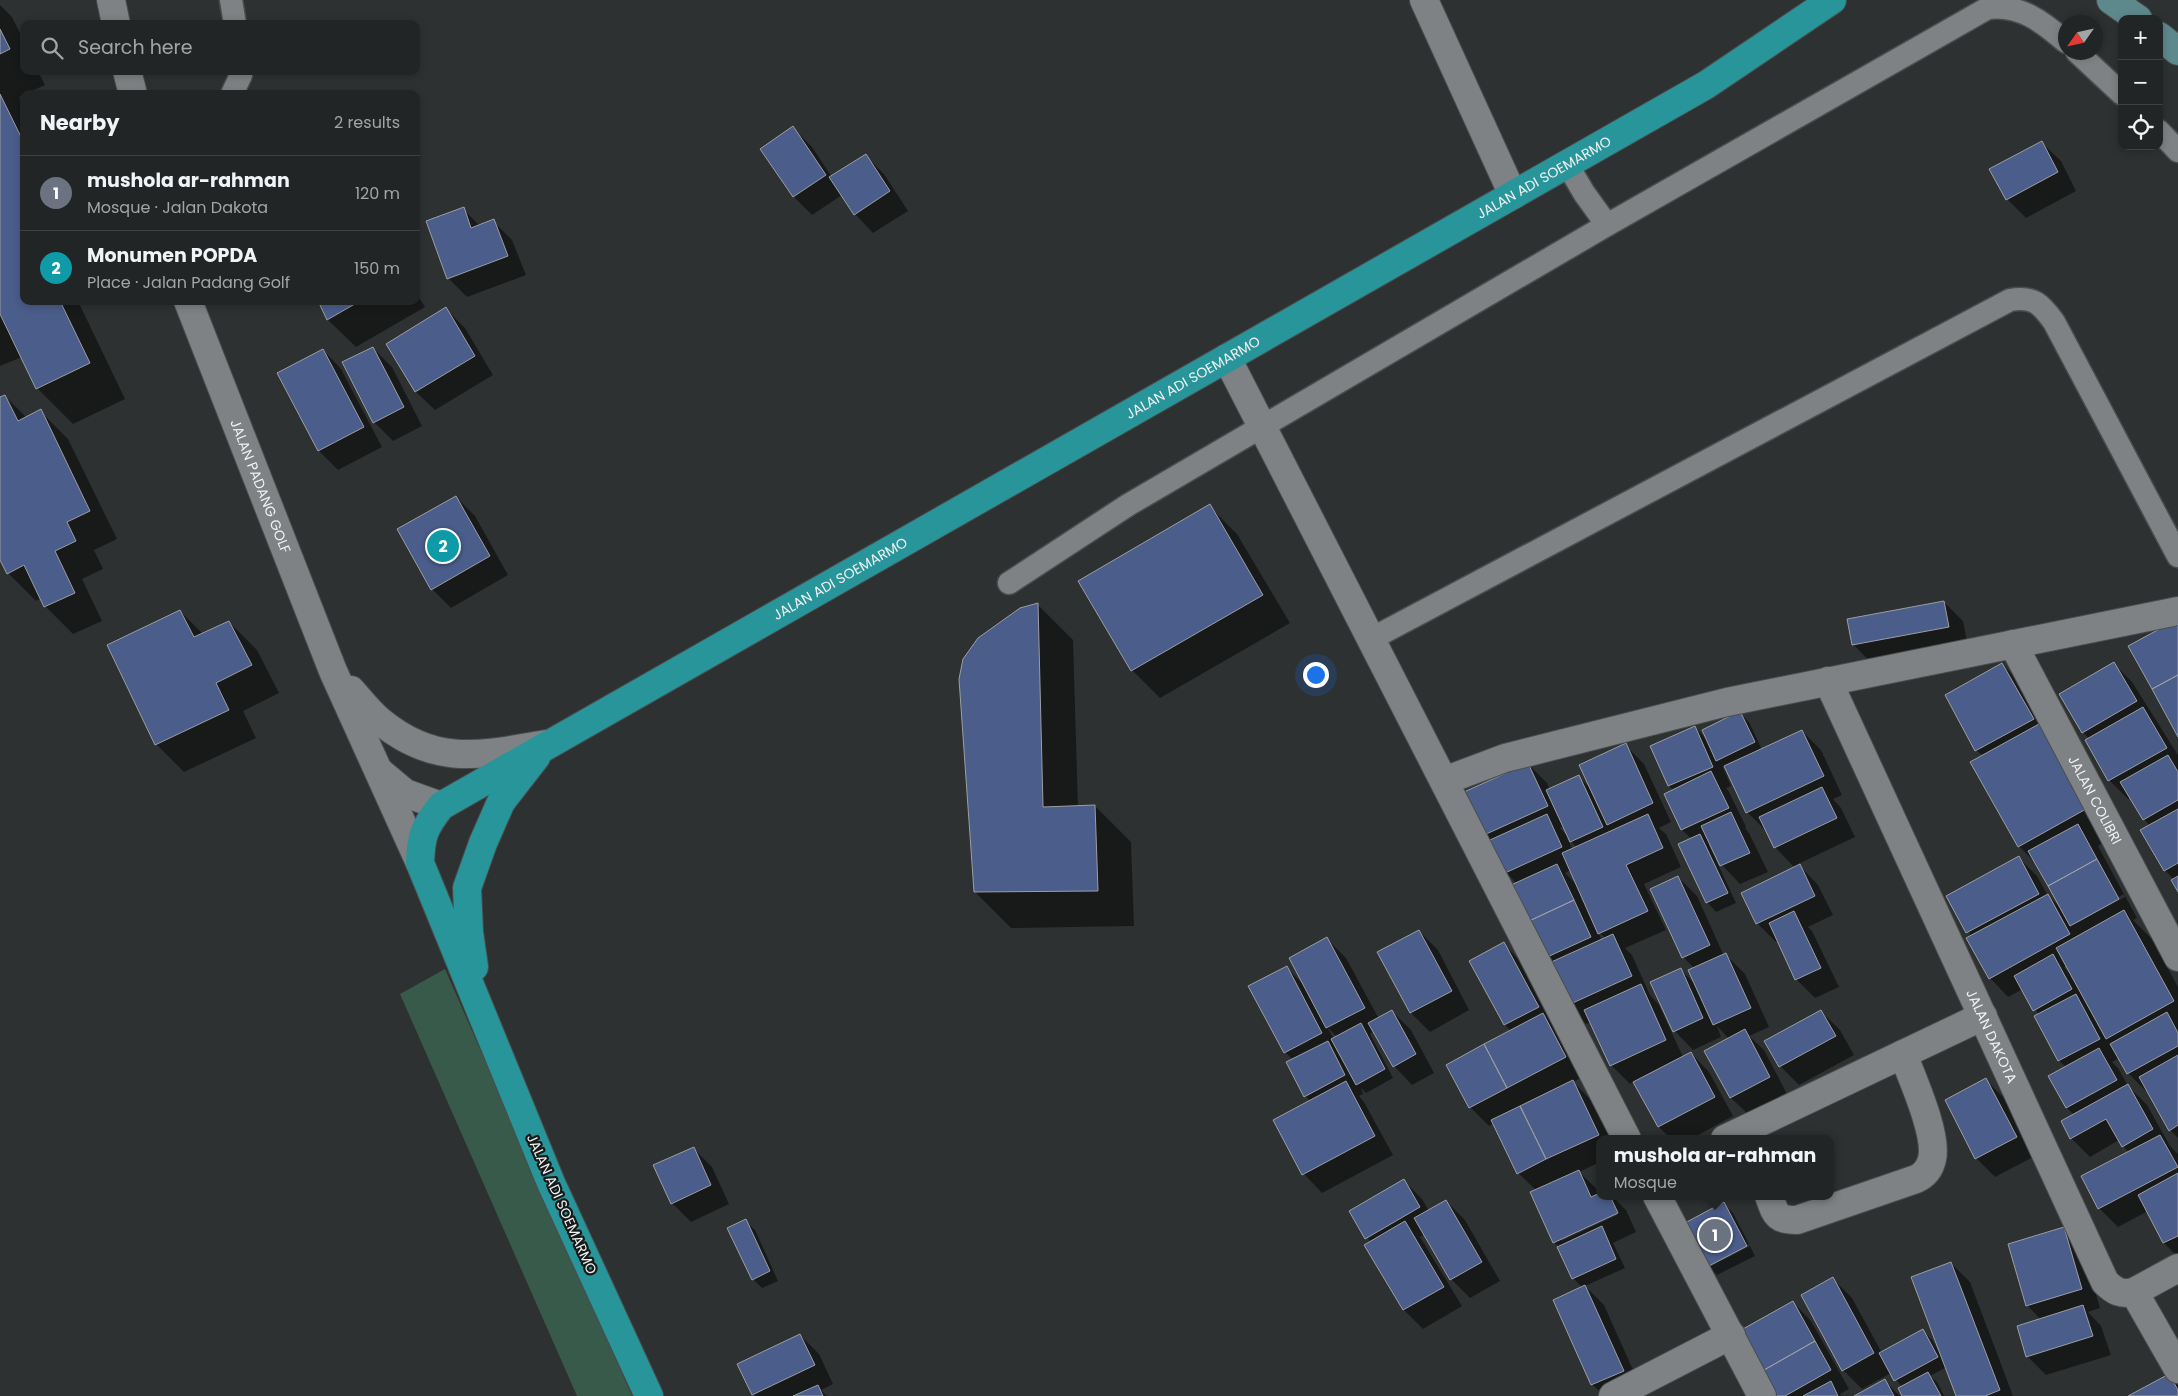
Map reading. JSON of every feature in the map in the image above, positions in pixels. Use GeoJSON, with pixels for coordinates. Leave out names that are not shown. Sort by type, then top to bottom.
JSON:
{"type":"FeatureCollection","features":[{"type":"Feature","properties":{"kind":"highway","name":"JALAN ADI SOEMARMO"},"geometry":{"type":"LineString","coordinates":[[649,1396],[551,1183],[420,863],[421,842],[426,826],[441,806],[546,744],[1706,85],[1832,0]]}},
{"type":"Feature","properties":{"kind":"highway","name":"JALAN ADI SOEMARMO"},"geometry":{"type":"LineString","coordinates":[[480,1009],[469,932],[467,888],[482,843],[501,802],[546,744]]}},
{"type":"Feature","properties":{"kind":"main road"},"geometry":{"type":"LineString","coordinates":[[2111,0],[2132,15]]}},
{"type":"Feature","properties":{"kind":"main road"},"geometry":{"type":"LineString","coordinates":[[2163,39],[2178,51]]}},
{"type":"Feature","properties":{"kind":"street"},"geometry":{"type":"LineString","coordinates":[[111,0],[115,20]]}},
{"type":"Feature","properties":{"kind":"street"},"geometry":{"type":"LineString","coordinates":[[1424,0],[1513,195]]}},
{"type":"Feature","properties":{"kind":"street"},"geometry":{"type":"LineString","coordinates":[[129,75],[132,90]]}},
{"type":"Feature","properties":{"kind":"street","name":"JALAN PADANG GOLF"},"geometry":{"type":"LineString","coordinates":[[190,305],[333,671],[420,863]]}},
{"type":"Feature","properties":{"kind":"street"},"geometry":{"type":"LineString","coordinates":[[1226,358],[1625,1135]]}},
{"type":"Feature","properties":{"kind":"street"},"geometry":{"type":"LineString","coordinates":[[1444,781],[1505,758],[1727,702],[2178,611]]}},
{"type":"Feature","properties":{"kind":"street","name":"JALAN COLIBRI"},"geometry":{"type":"LineString","coordinates":[[2013,644],[2178,957]]}},
{"type":"Feature","properties":{"kind":"street"},"geometry":{"type":"LineString","coordinates":[[333,671],[378,720],[406,740],[436,752],[464,755],[491,753],[546,744]]}},
{"type":"Feature","properties":{"kind":"street","name":"JALAN DAKOTA"},"geometry":{"type":"LineString","coordinates":[[1828,681],[2105,1282],[2112,1289],[2124,1294],[2134,1292]]}},
{"type":"Feature","properties":{"kind":"street"},"geometry":{"type":"LineString","coordinates":[[379,771],[406,793],[441,806]]}},
{"type":"Feature","properties":{"kind":"street"},"geometry":{"type":"LineString","coordinates":[[1741,1135],[1983,1016]]}},
{"type":"Feature","properties":{"kind":"street"},"geometry":{"type":"LineString","coordinates":[[1771,1200],[1777,1215],[1786,1220],[1797,1220],[1916,1179],[1925,1173],[1932,1158],[1931,1138],[1922,1105],[1903,1054]]}},
{"type":"Feature","properties":{"kind":"street"},"geometry":{"type":"LineString","coordinates":[[1659,1200],[1762,1396]]}},
{"type":"Feature","properties":{"kind":"street"},"geometry":{"type":"LineString","coordinates":[[2178,1268],[2134,1292],[2178,1369]]}},
{"type":"Feature","properties":{"kind":"street"},"geometry":{"type":"LineString","coordinates":[[1613,1396],[1731,1336]]}},
{"type":"Feature","properties":{"kind":"lane"},"geometry":{"type":"LineString","coordinates":[[231,0],[234,20]]}},
{"type":"Feature","properties":{"kind":"lane"},"geometry":{"type":"LineString","coordinates":[[1009,583],[1128,505],[1607,225],[1988,8],[2016,9],[2030,15],[2058,35]]}},
{"type":"Feature","properties":{"kind":"lane"},"geometry":{"type":"LineString","coordinates":[[2086,60],[2118,90]]}},
{"type":"Feature","properties":{"kind":"lane"},"geometry":{"type":"LineString","coordinates":[[234,90],[241,75]]}},
{"type":"Feature","properties":{"kind":"lane"},"geometry":{"type":"LineString","coordinates":[[2163,135],[2178,151]]}},
{"type":"Feature","properties":{"kind":"lane"},"geometry":{"type":"LineString","coordinates":[[1567,164],[1584,193],[1607,225]]}},
{"type":"Feature","properties":{"kind":"lane"},"geometry":{"type":"LineString","coordinates":[[1371,639],[2010,300],[2020,298],[2030,299],[2040,305],[2054,322],[2178,556]]}},
{"type":"Feature","properties":{"kind":"green space"},"geometry":{"type":"Polygon","coordinates":[[[445,969],[632,1396],[577,1396],[400,994],[445,969]]]}},
{"type":"Feature","properties":{"kind":"building"},"geometry":{"type":"Polygon","coordinates":[[[0,29],[10,49],[0,54],[0,29]]]}},
{"type":"Feature","properties":{"kind":"building"},"geometry":{"type":"Polygon","coordinates":[[[0,94],[20,135],[20,305],[62,305],[90,363],[36,389],[0,314],[0,94]]]}},
{"type":"Feature","properties":{"kind":"building"},"geometry":{"type":"Polygon","coordinates":[[[793,126],[826,175],[793,197],[760,149],[793,126]]]}},
{"type":"Feature","properties":{"kind":"building"},"geometry":{"type":"Polygon","coordinates":[[[2042,141],[2058,172],[2006,200],[1989,169],[2042,141]]]}},
{"type":"Feature","properties":{"kind":"building"},"geometry":{"type":"Polygon","coordinates":[[[866,154],[890,191],[854,215],[829,177],[866,154]]]}},
{"type":"Feature","properties":{"kind":"building"},"geometry":{"type":"Polygon","coordinates":[[[464,207],[471,228],[494,219],[508,256],[447,279],[426,221],[464,207]]]}},
{"type":"Feature","properties":{"kind":"building"},"geometry":{"type":"Polygon","coordinates":[[[320,305],[353,305],[327,320],[320,305]]]}},
{"type":"Feature","properties":{"kind":"building"},"geometry":{"type":"Polygon","coordinates":[[[446,307],[475,356],[415,392],[386,344],[446,307]]]}},
{"type":"Feature","properties":{"kind":"building"},"geometry":{"type":"Polygon","coordinates":[[[373,347],[404,407],[373,423],[342,362],[373,347]]]}},
{"type":"Feature","properties":{"kind":"building"},"geometry":{"type":"Polygon","coordinates":[[[323,349],[364,427],[318,451],[277,373],[323,349]]]}},
{"type":"Feature","properties":{"kind":"building"},"geometry":{"type":"Polygon","coordinates":[[[5,395],[18,421],[41,409],[90,511],[67,522],[76,541],[55,551],[75,593],[44,607],[24,565],[7,574],[0,560],[0,397],[5,395]]]}},
{"type":"Feature","properties":{"kind":"building"},"geometry":{"type":"Polygon","coordinates":[[[456,496],[490,556],[431,590],[397,529],[456,496]]]}},
{"type":"Feature","properties":{"kind":"building"},"geometry":{"type":"Polygon","coordinates":[[[1210,504],[1263,595],[1131,671],[1078,581],[1210,504]]]}},
{"type":"Feature","properties":{"kind":"building"},"geometry":{"type":"Polygon","coordinates":[[[1944,601],[1949,627],[1852,645],[1847,619],[1944,601]]]}},
{"type":"Feature","properties":{"kind":"building"},"geometry":{"type":"Polygon","coordinates":[[[1038,603],[1043,807],[1095,805],[1098,891],[974,892],[959,679],[963,659],[978,638],[1020,608],[1038,603]]]}},
{"type":"Feature","properties":{"kind":"building"},"geometry":{"type":"Polygon","coordinates":[[[180,610],[194,637],[229,621],[252,665],[216,683],[229,710],[155,745],[107,645],[180,610]]]}},
{"type":"Feature","properties":{"kind":"building"},"geometry":{"type":"Polygon","coordinates":[[[2178,619],[2178,675],[2152,689],[2128,646],[2178,619]]]}},
{"type":"Feature","properties":{"kind":"building"},"geometry":{"type":"Polygon","coordinates":[[[2114,662],[2137,701],[2082,733],[2059,694],[2114,662]]]}},
{"type":"Feature","properties":{"kind":"building"},"geometry":{"type":"Polygon","coordinates":[[[2002,663],[2034,719],[1975,751],[1945,695],[2002,663]]]}},
{"type":"Feature","properties":{"kind":"building"},"geometry":{"type":"Polygon","coordinates":[[[2178,675],[2178,737],[2152,689],[2178,675]]]}},
{"type":"Feature","properties":{"kind":"building"},"geometry":{"type":"Polygon","coordinates":[[[2143,707],[2167,748],[2108,781],[2085,740],[2143,707]]]}},
{"type":"Feature","properties":{"kind":"building"},"geometry":{"type":"Polygon","coordinates":[[[1740,711],[1755,742],[1716,761],[1702,730],[1740,711]]]}},
{"type":"Feature","properties":{"kind":"building"},"geometry":{"type":"Polygon","coordinates":[[[2039,724],[2086,809],[2018,847],[1970,762],[2039,724]]]}},
{"type":"Feature","properties":{"kind":"building"},"geometry":{"type":"Polygon","coordinates":[[[1695,726],[1713,767],[1668,786],[1650,746],[1695,726]]]}},
{"type":"Feature","properties":{"kind":"building"},"geometry":{"type":"Polygon","coordinates":[[[1802,730],[1824,776],[1746,813],[1724,766],[1802,730]]]}},
{"type":"Feature","properties":{"kind":"building"},"geometry":{"type":"Polygon","coordinates":[[[1626,743],[1653,803],[1607,825],[1579,765],[1626,743]]]}},
{"type":"Feature","properties":{"kind":"building"},"geometry":{"type":"Polygon","coordinates":[[[2168,755],[2178,772],[2178,800],[2143,820],[2120,782],[2168,755]]]}},
{"type":"Feature","properties":{"kind":"building"},"geometry":{"type":"Polygon","coordinates":[[[1528,763],[1548,806],[1484,835],[1464,792],[1528,763]]]}},
{"type":"Feature","properties":{"kind":"building"},"geometry":{"type":"Polygon","coordinates":[[[1711,771],[1729,808],[1681,830],[1664,794],[1711,771]]]}},
{"type":"Feature","properties":{"kind":"building"},"geometry":{"type":"Polygon","coordinates":[[[1579,775],[1603,827],[1570,842],[1546,790],[1579,775]]]}},
{"type":"Feature","properties":{"kind":"building"},"geometry":{"type":"Polygon","coordinates":[[[1822,787],[1837,818],[1774,848],[1759,817],[1822,787]]]}},
{"type":"Feature","properties":{"kind":"building"},"geometry":{"type":"Polygon","coordinates":[[[2178,809],[2178,863],[2164,871],[2140,830],[2178,809]]]}},
{"type":"Feature","properties":{"kind":"building"},"geometry":{"type":"Polygon","coordinates":[[[1731,812],[1750,853],[1720,866],[1701,826],[1731,812]]]}},
{"type":"Feature","properties":{"kind":"building"},"geometry":{"type":"Polygon","coordinates":[[[1547,814],[1562,847],[1505,873],[1490,840],[1547,814]]]}},
{"type":"Feature","properties":{"kind":"building"},"geometry":{"type":"Polygon","coordinates":[[[1648,814],[1663,848],[1626,865],[1648,911],[1598,934],[1562,853],[1648,814]]]}},
{"type":"Feature","properties":{"kind":"building"},"geometry":{"type":"Polygon","coordinates":[[[2078,824],[2097,859],[2048,886],[2028,851],[2078,824]]]}},
{"type":"Feature","properties":{"kind":"building"},"geometry":{"type":"Polygon","coordinates":[[[1700,834],[1728,893],[1706,903],[1678,844],[1700,834]]]}},
{"type":"Feature","properties":{"kind":"building"},"geometry":{"type":"Polygon","coordinates":[[[2019,856],[2039,894],[1966,933],[1946,896],[2019,856]]]}},
{"type":"Feature","properties":{"kind":"building"},"geometry":{"type":"Polygon","coordinates":[[[2097,859],[2119,899],[2070,926],[2048,886],[2097,859]]]}},
{"type":"Feature","properties":{"kind":"building"},"geometry":{"type":"Polygon","coordinates":[[[1557,864],[1574,900],[1527,922],[1511,885],[1557,864]]]}},
{"type":"Feature","properties":{"kind":"building"},"geometry":{"type":"Polygon","coordinates":[[[1800,864],[1815,896],[1756,924],[1741,893],[1800,864]]]}},
{"type":"Feature","properties":{"kind":"building"},"geometry":{"type":"Polygon","coordinates":[[[1678,876],[1710,945],[1682,958],[1650,889],[1678,876]]]}},
{"type":"Feature","properties":{"kind":"building"},"geometry":{"type":"Polygon","coordinates":[[[2178,876],[2178,892],[2171,880],[2178,876]]]}},
{"type":"Feature","properties":{"kind":"building"},"geometry":{"type":"Polygon","coordinates":[[[2048,894],[2070,934],[1989,979],[1966,938],[2048,894]]]}},
{"type":"Feature","properties":{"kind":"building"},"geometry":{"type":"Polygon","coordinates":[[[1574,900],[1591,937],[1545,958],[1527,922],[1574,900]]]}},
{"type":"Feature","properties":{"kind":"building"},"geometry":{"type":"Polygon","coordinates":[[[2124,910],[2174,1001],[2106,1039],[2056,948],[2124,910]]]}},
{"type":"Feature","properties":{"kind":"building"},"geometry":{"type":"Polygon","coordinates":[[[1794,911],[1821,968],[1795,980],[1769,923],[1794,911]]]}},
{"type":"Feature","properties":{"kind":"building"},"geometry":{"type":"Polygon","coordinates":[[[1419,930],[1452,991],[1410,1013],[1377,952],[1419,930]]]}},
{"type":"Feature","properties":{"kind":"building"},"geometry":{"type":"Polygon","coordinates":[[[1613,934],[1632,976],[1566,1006],[1547,964],[1613,934]]]}},
{"type":"Feature","properties":{"kind":"building"},"geometry":{"type":"Polygon","coordinates":[[[1327,937],[1365,1008],[1326,1028],[1289,958],[1327,937]]]}},
{"type":"Feature","properties":{"kind":"building"},"geometry":{"type":"Polygon","coordinates":[[[1504,942],[1539,1007],[1504,1025],[1469,961],[1504,942]]]}},
{"type":"Feature","properties":{"kind":"building"},"geometry":{"type":"Polygon","coordinates":[[[1726,953],[1751,1008],[1713,1025],[1688,970],[1726,953]]]}},
{"type":"Feature","properties":{"kind":"building"},"geometry":{"type":"Polygon","coordinates":[[[2053,954],[2072,989],[2033,1011],[2014,976],[2053,954]]]}},
{"type":"Feature","properties":{"kind":"building"},"geometry":{"type":"Polygon","coordinates":[[[1287,966],[1322,1033],[1284,1053],[1248,986],[1287,966]]]}},
{"type":"Feature","properties":{"kind":"building"},"geometry":{"type":"Polygon","coordinates":[[[1681,968],[1703,1018],[1673,1032],[1650,982],[1681,968]]]}},
{"type":"Feature","properties":{"kind":"building"},"geometry":{"type":"Polygon","coordinates":[[[1641,984],[1666,1040],[1610,1066],[1584,1010],[1641,984]]]}},
{"type":"Feature","properties":{"kind":"building"},"geometry":{"type":"Polygon","coordinates":[[[2076,994],[2100,1039],[2058,1061],[2034,1016],[2076,994]]]}},
{"type":"Feature","properties":{"kind":"building"},"geometry":{"type":"Polygon","coordinates":[[[1392,1010],[1416,1054],[1393,1067],[1368,1023],[1392,1010]]]}},
{"type":"Feature","properties":{"kind":"building"},"geometry":{"type":"Polygon","coordinates":[[[1821,1010],[1836,1036],[1779,1067],[1764,1041],[1821,1010]]]}},
{"type":"Feature","properties":{"kind":"building"},"geometry":{"type":"Polygon","coordinates":[[[2167,1012],[2178,1033],[2178,1046],[2127,1074],[2110,1044],[2167,1012]]]}},
{"type":"Feature","properties":{"kind":"building"},"geometry":{"type":"Polygon","coordinates":[[[1543,1013],[1566,1057],[1507,1088],[1484,1044],[1543,1013]]]}},
{"type":"Feature","properties":{"kind":"building"},"geometry":{"type":"Polygon","coordinates":[[[1361,1023],[1385,1069],[1356,1085],[1331,1039],[1361,1023]]]}},
{"type":"Feature","properties":{"kind":"building"},"geometry":{"type":"Polygon","coordinates":[[[1745,1029],[1770,1077],[1730,1098],[1704,1051],[1745,1029]]]}},
{"type":"Feature","properties":{"kind":"building"},"geometry":{"type":"Polygon","coordinates":[[[1328,1041],[1345,1075],[1304,1097],[1286,1062],[1328,1041]]]}},
{"type":"Feature","properties":{"kind":"building"},"geometry":{"type":"Polygon","coordinates":[[[1484,1044],[1507,1088],[1469,1108],[1446,1065],[1484,1044]]]}},
{"type":"Feature","properties":{"kind":"building"},"geometry":{"type":"Polygon","coordinates":[[[2099,1048],[2117,1080],[2066,1108],[2048,1076],[2099,1048]]]}},
{"type":"Feature","properties":{"kind":"building"},"geometry":{"type":"Polygon","coordinates":[[[1691,1052],[1715,1097],[1658,1127],[1633,1082],[1691,1052]]]}},
{"type":"Feature","properties":{"kind":"building"},"geometry":{"type":"Polygon","coordinates":[[[2178,1055],[2178,1125],[2169,1131],[2139,1077],[2178,1055]]]}},
{"type":"Feature","properties":{"kind":"building"},"geometry":{"type":"Polygon","coordinates":[[[1986,1078],[2017,1137],[1975,1159],[1945,1100],[1986,1078]]]}},
{"type":"Feature","properties":{"kind":"building"},"geometry":{"type":"Polygon","coordinates":[[[1573,1080],[1599,1135],[1546,1159],[1520,1106],[1573,1080]]]}},
{"type":"Feature","properties":{"kind":"building"},"geometry":{"type":"Polygon","coordinates":[[[1346,1081],[1375,1136],[1302,1175],[1273,1120],[1346,1081]]]}},
{"type":"Feature","properties":{"kind":"building"},"geometry":{"type":"Polygon","coordinates":[[[2128,1084],[2153,1129],[2122,1147],[2106,1119],[2070,1139],[2061,1121],[2128,1084]]]}},
{"type":"Feature","properties":{"kind":"building"},"geometry":{"type":"Polygon","coordinates":[[[1520,1106],[1546,1159],[1517,1174],[1491,1120],[1520,1106]]]}},
{"type":"Feature","properties":{"kind":"building"},"geometry":{"type":"Polygon","coordinates":[[[2160,1135],[2178,1167],[2098,1209],[2081,1176],[2160,1135]]]}},
{"type":"Feature","properties":{"kind":"building"},"geometry":{"type":"Polygon","coordinates":[[[694,1147],[711,1185],[671,1204],[653,1165],[694,1147]]]}},
{"type":"Feature","properties":{"kind":"building"},"geometry":{"type":"Polygon","coordinates":[[[1579,1170],[1591,1197],[1596,1195],[1596,1200],[1612,1200],[1618,1213],[1553,1243],[1530,1192],[1579,1170]]]}},
{"type":"Feature","properties":{"kind":"building"},"geometry":{"type":"Polygon","coordinates":[[[2178,1173],[2178,1236],[2163,1243],[2138,1195],[2178,1173]]]}},
{"type":"Feature","properties":{"kind":"building"},"geometry":{"type":"Polygon","coordinates":[[[1404,1179],[1420,1207],[1365,1239],[1349,1211],[1404,1179]]]}},
{"type":"Feature","properties":{"kind":"building"},"geometry":{"type":"Polygon","coordinates":[[[1446,1200],[1482,1262],[1450,1280],[1414,1218],[1446,1200]]]}},
{"type":"Feature","properties":{"kind":"building"},"geometry":{"type":"Polygon","coordinates":[[[1724,1202],[1747,1246],[1707,1267],[1683,1224],[1724,1202]]]}},
{"type":"Feature","properties":{"kind":"building"},"geometry":{"type":"Polygon","coordinates":[[[746,1219],[770,1271],[752,1280],[727,1228],[746,1219]]]}},
{"type":"Feature","properties":{"kind":"building"},"geometry":{"type":"Polygon","coordinates":[[[1405,1221],[1444,1287],[1403,1310],[1364,1245],[1405,1221]]]}},
{"type":"Feature","properties":{"kind":"building"},"geometry":{"type":"Polygon","coordinates":[[[1602,1226],[1616,1259],[1572,1279],[1557,1247],[1602,1226]]]}},
{"type":"Feature","properties":{"kind":"building"},"geometry":{"type":"Polygon","coordinates":[[[2064,1227],[2082,1289],[2026,1306],[2008,1244],[2064,1227]]]}},
{"type":"Feature","properties":{"kind":"building"},"geometry":{"type":"Polygon","coordinates":[[[1951,1262],[2000,1390],[1985,1396],[1956,1396],[1911,1277],[1951,1262]]]}},
{"type":"Feature","properties":{"kind":"building"},"geometry":{"type":"Polygon","coordinates":[[[1833,1277],[1874,1353],[1842,1371],[1801,1295],[1833,1277]]]}},
{"type":"Feature","properties":{"kind":"building"},"geometry":{"type":"Polygon","coordinates":[[[1585,1285],[1624,1371],[1591,1385],[1553,1300],[1585,1285]]]}},
{"type":"Feature","properties":{"kind":"building"},"geometry":{"type":"Polygon","coordinates":[[[1793,1301],[1815,1341],[1757,1374],[1734,1334],[1793,1301]]]}},
{"type":"Feature","properties":{"kind":"building"},"geometry":{"type":"Polygon","coordinates":[[[2083,1305],[2093,1336],[2026,1357],[2017,1326],[2083,1305]]]}},
{"type":"Feature","properties":{"kind":"building"},"geometry":{"type":"Polygon","coordinates":[[[1923,1329],[1938,1357],[1894,1381],[1879,1353],[1923,1329]]]}},
{"type":"Feature","properties":{"kind":"building"},"geometry":{"type":"Polygon","coordinates":[[[800,1334],[815,1365],[752,1395],[737,1364],[800,1334]]]}},
{"type":"Feature","properties":{"kind":"building"},"geometry":{"type":"Polygon","coordinates":[[[1815,1341],[1831,1370],[1785,1396],[1768,1396],[1757,1374],[1815,1341]]]}},
{"type":"Feature","properties":{"kind":"building"},"geometry":{"type":"Polygon","coordinates":[[[1928,1372],[1941,1396],[1902,1396],[1898,1388],[1928,1372]]]}},
{"type":"Feature","properties":{"kind":"building"},"geometry":{"type":"Polygon","coordinates":[[[2169,1374],[2178,1390],[2178,1396],[2128,1396],[2169,1374]]]}},
{"type":"Feature","properties":{"kind":"building"},"geometry":{"type":"Polygon","coordinates":[[[1885,1379],[1894,1396],[1854,1396],[1885,1379]]]}},
{"type":"Feature","properties":{"kind":"building"},"geometry":{"type":"Polygon","coordinates":[[[1831,1381],[1838,1396],[1803,1396],[1831,1381]]]}},
{"type":"Feature","properties":{"kind":"building"},"geometry":{"type":"Polygon","coordinates":[[[818,1385],[823,1396],[793,1396],[818,1385]]]}},
{"type":"Feature","properties":{"kind":"place","name":"Monumen POPDA"},"geometry":{"type":"Point","coordinates":[443,546]}},
{"type":"Feature","properties":{"kind":"place","name":"mushola ar-rahman"},"geometry":{"type":"Point","coordinates":[1715,1235]}}]}
